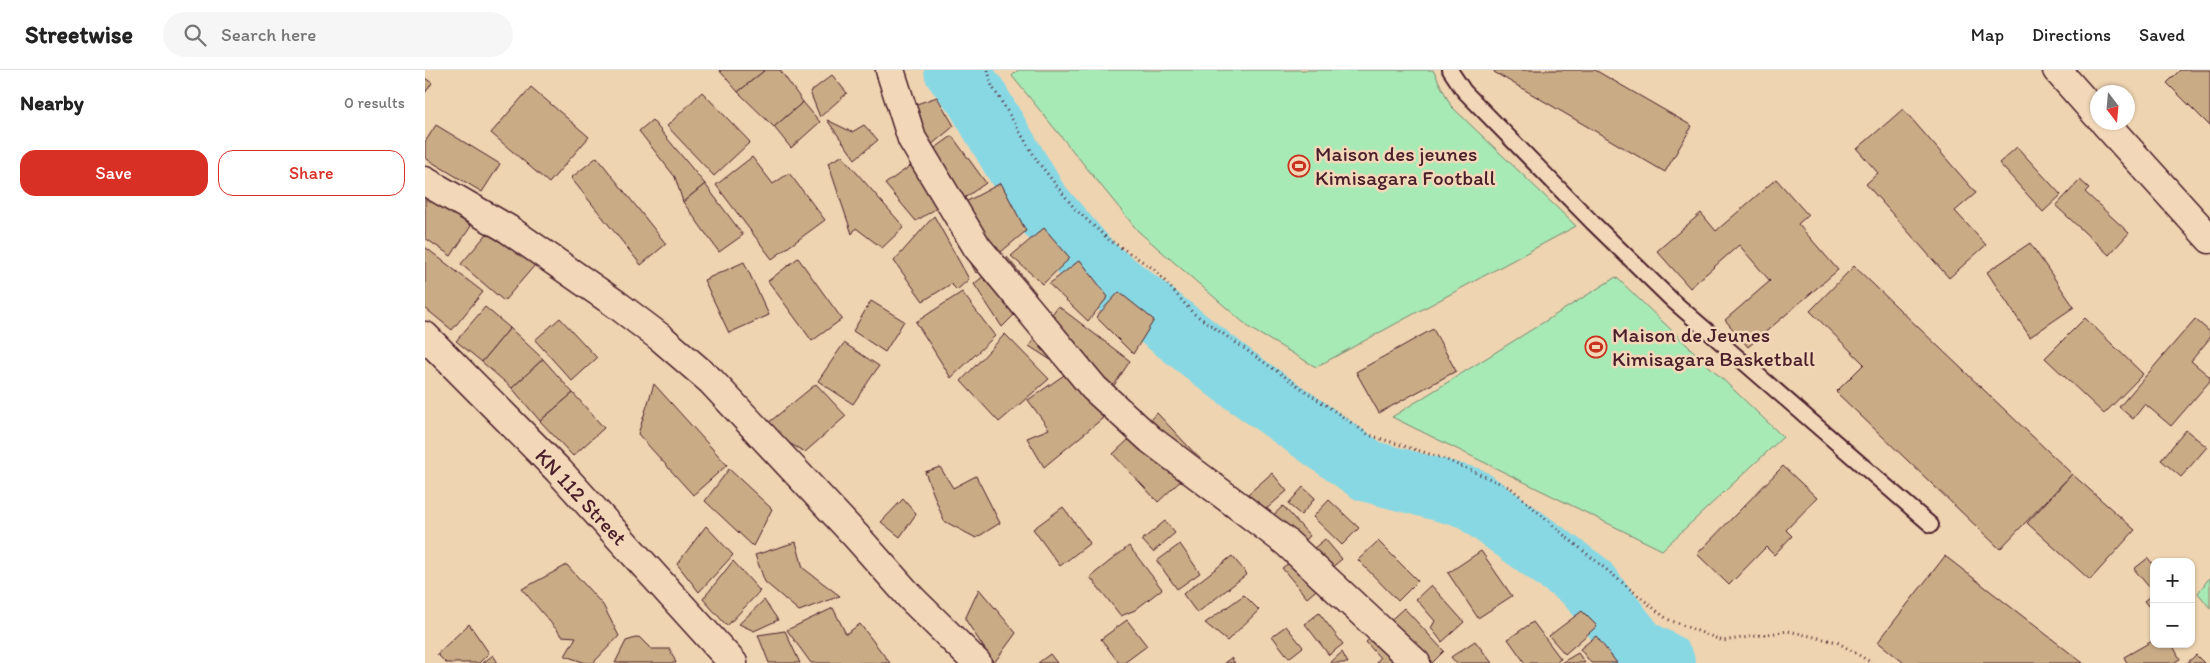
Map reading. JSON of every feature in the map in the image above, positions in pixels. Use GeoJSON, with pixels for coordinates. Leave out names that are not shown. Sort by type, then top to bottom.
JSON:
{"type":"FeatureCollection","features":[{"type":"Feature","properties":{"kind":"street"},"geometry":{"type":"LineString","coordinates":[[890,70],[911,139],[977,247],[1094,388],[1151,440],[1286,542],[1416,663]]}},
{"type":"Feature","properties":{"kind":"street"},"geometry":{"type":"LineString","coordinates":[[2057,70],[2090,107]]}},
{"type":"Feature","properties":{"kind":"street"},"geometry":{"type":"LineString","coordinates":[[2111,130],[2210,239]]}},
{"type":"Feature","properties":{"kind":"street"},"geometry":{"type":"LineString","coordinates":[[425,181],[508,229],[608,298],[661,338],[711,381],[857,536],[913,599],[977,663]]}},
{"type":"Feature","properties":{"kind":"street","name":"KN 112 Street"},"geometry":{"type":"LineString","coordinates":[[425,336],[558,470],[733,663]]}},
{"type":"Feature","properties":{"kind":"lane"},"geometry":{"type":"LineString","coordinates":[[1449,70],[1471,98],[1593,223],[1673,301],[1931,526]]}},
{"type":"Feature","properties":{"kind":"path"},"geometry":{"type":"LineString","coordinates":[[988,70],[993,86],[1039,162],[1075,209],[1108,239],[1154,269],[1193,313],[1369,435],[1442,458],[1511,488],[1559,531],[1667,619],[1723,641],[1788,631],[1837,642],[1872,663]]}},
{"type":"Feature","properties":{"kind":"green space","name":"Maison des jeunes Kimisagara Football"},"geometry":{"type":"Polygon","coordinates":[[[1018,70],[1433,70],[1451,106],[1576,226],[1316,367],[1251,329],[1138,231],[1012,76],[1018,70]]]}},
{"type":"Feature","properties":{"kind":"green space","name":"Maison de Jeunes Kimisagara Basketball"},"geometry":{"type":"Polygon","coordinates":[[[1616,277],[1783,437],[1662,550],[1392,417],[1616,277]]]}},
{"type":"Feature","properties":{"kind":"green space"},"geometry":{"type":"Polygon","coordinates":[[[2210,577],[2210,608],[2198,593],[2210,577]]]}},
{"type":"Feature","properties":{"kind":"building"},"geometry":{"type":"Polygon","coordinates":[[[719,70],[765,70],[738,92],[719,70]]]}},
{"type":"Feature","properties":{"kind":"building"},"geometry":{"type":"Polygon","coordinates":[[[765,70],[780,70],[803,102],[774,127],[738,92],[765,70]]]}},
{"type":"Feature","properties":{"kind":"building"},"geometry":{"type":"Polygon","coordinates":[[[1495,70],[1595,70],[1692,126],[1665,172],[1494,72],[1495,70]]]}},
{"type":"Feature","properties":{"kind":"building"},"geometry":{"type":"Polygon","coordinates":[[[2180,70],[2210,70],[2210,126],[2167,83],[2180,70]]]}},
{"type":"Feature","properties":{"kind":"building"},"geometry":{"type":"Polygon","coordinates":[[[832,75],[847,93],[820,117],[810,92],[832,75]]]}},
{"type":"Feature","properties":{"kind":"building"},"geometry":{"type":"Polygon","coordinates":[[[425,78],[432,83],[425,93],[425,78]]]}},
{"type":"Feature","properties":{"kind":"building"},"geometry":{"type":"Polygon","coordinates":[[[531,87],[589,137],[549,183],[491,133],[531,87]]]}},
{"type":"Feature","properties":{"kind":"building"},"geometry":{"type":"Polygon","coordinates":[[[702,92],[750,142],[714,176],[667,126],[702,92]]]}},
{"type":"Feature","properties":{"kind":"building"},"geometry":{"type":"Polygon","coordinates":[[[937,97],[954,126],[924,151],[902,109],[937,97]]]}},
{"type":"Feature","properties":{"kind":"building"},"geometry":{"type":"Polygon","coordinates":[[[803,102],[820,122],[791,148],[774,127],[803,102]]]}},
{"type":"Feature","properties":{"kind":"building"},"geometry":{"type":"Polygon","coordinates":[[[1903,109],[1976,193],[1955,211],[1986,245],[1949,278],[1866,184],[1878,173],[1857,149],[1903,109]]]}},
{"type":"Feature","properties":{"kind":"building"},"geometry":{"type":"Polygon","coordinates":[[[652,120],[705,184],[683,202],[675,177],[639,131],[652,120]]]}},
{"type":"Feature","properties":{"kind":"building"},"geometry":{"type":"Polygon","coordinates":[[[827,120],[852,132],[864,125],[878,140],[855,159],[827,120]]]}},
{"type":"Feature","properties":{"kind":"building"},"geometry":{"type":"Polygon","coordinates":[[[436,125],[500,164],[482,192],[425,158],[425,142],[436,125]]]}},
{"type":"Feature","properties":{"kind":"building"},"geometry":{"type":"Polygon","coordinates":[[[952,136],[986,183],[960,201],[958,195],[916,221],[885,184],[952,136]]]}},
{"type":"Feature","properties":{"kind":"building"},"geometry":{"type":"Polygon","coordinates":[[[2017,147],[2061,195],[2043,212],[1999,163],[2017,147]]]}},
{"type":"Feature","properties":{"kind":"building"},"geometry":{"type":"Polygon","coordinates":[[[842,156],[904,227],[882,248],[856,228],[852,234],[828,163],[842,156]]]}},
{"type":"Feature","properties":{"kind":"building"},"geometry":{"type":"Polygon","coordinates":[[[597,157],[666,244],[641,265],[571,178],[597,157]]]}},
{"type":"Feature","properties":{"kind":"building"},"geometry":{"type":"Polygon","coordinates":[[[752,157],[773,184],[789,173],[825,220],[772,259],[716,185],[752,157]]]}},
{"type":"Feature","properties":{"kind":"building"},"geometry":{"type":"Polygon","coordinates":[[[1776,179],[1808,215],[1798,224],[1838,270],[1748,347],[1725,320],[1770,281],[1739,245],[1690,288],[1657,251],[1701,213],[1716,231],[1776,179]]]}},
{"type":"Feature","properties":{"kind":"building"},"geometry":{"type":"Polygon","coordinates":[[[2080,180],[2089,188],[2085,192],[2129,233],[2109,255],[2056,206],[2080,180]]]}},
{"type":"Feature","properties":{"kind":"building"},"geometry":{"type":"Polygon","coordinates":[[[1001,183],[1026,231],[976,273],[945,213],[1001,183]]]}},
{"type":"Feature","properties":{"kind":"building"},"geometry":{"type":"Polygon","coordinates":[[[705,184],[743,235],[719,252],[683,202],[705,184]]]}},
{"type":"Feature","properties":{"kind":"building"},"geometry":{"type":"Polygon","coordinates":[[[425,193],[471,226],[451,256],[425,238],[425,193]]]}},
{"type":"Feature","properties":{"kind":"building"},"geometry":{"type":"Polygon","coordinates":[[[934,216],[969,279],[957,290],[951,284],[923,301],[894,261],[934,216]]]}},
{"type":"Feature","properties":{"kind":"building"},"geometry":{"type":"Polygon","coordinates":[[[1044,228],[1070,258],[1043,284],[1011,256],[1044,228]]]}},
{"type":"Feature","properties":{"kind":"building"},"geometry":{"type":"Polygon","coordinates":[[[491,229],[535,265],[504,301],[461,264],[491,229]]]}},
{"type":"Feature","properties":{"kind":"building"},"geometry":{"type":"Polygon","coordinates":[[[2030,243],[2074,307],[2030,337],[1987,272],[2030,243]]]}},
{"type":"Feature","properties":{"kind":"building"},"geometry":{"type":"Polygon","coordinates":[[[425,247],[483,292],[452,330],[425,308],[425,247]]]}},
{"type":"Feature","properties":{"kind":"building"},"geometry":{"type":"Polygon","coordinates":[[[1007,257],[1036,293],[1002,327],[974,284],[1007,257]]]}},
{"type":"Feature","properties":{"kind":"building"},"geometry":{"type":"Polygon","coordinates":[[[798,258],[842,319],[812,341],[768,281],[798,258]]]}},
{"type":"Feature","properties":{"kind":"building"},"geometry":{"type":"Polygon","coordinates":[[[1080,260],[1108,297],[1088,321],[1049,284],[1080,260]]]}},
{"type":"Feature","properties":{"kind":"building"},"geometry":{"type":"Polygon","coordinates":[[[744,262],[769,315],[729,333],[704,280],[744,262]]]}},
{"type":"Feature","properties":{"kind":"building"},"geometry":{"type":"Polygon","coordinates":[[[1854,266],[2072,474],[2000,549],[1836,392],[1864,364],[1810,311],[1854,266]]]}},
{"type":"Feature","properties":{"kind":"building"},"geometry":{"type":"Polygon","coordinates":[[[962,292],[995,336],[951,378],[916,322],[962,292]]]}},
{"type":"Feature","properties":{"kind":"building"},"geometry":{"type":"Polygon","coordinates":[[[1119,292],[1154,320],[1133,354],[1096,317],[1119,292]]]}},
{"type":"Feature","properties":{"kind":"building"},"geometry":{"type":"Polygon","coordinates":[[[871,301],[904,321],[885,352],[853,331],[871,301]]]}},
{"type":"Feature","properties":{"kind":"building"},"geometry":{"type":"Polygon","coordinates":[[[1058,306],[1130,361],[1107,396],[1029,346],[1058,306]]]}},
{"type":"Feature","properties":{"kind":"building"},"geometry":{"type":"Polygon","coordinates":[[[485,307],[510,328],[482,362],[456,341],[485,307]]]}},
{"type":"Feature","properties":{"kind":"building"},"geometry":{"type":"Polygon","coordinates":[[[560,318],[597,358],[572,381],[535,340],[560,318]]]}},
{"type":"Feature","properties":{"kind":"building"},"geometry":{"type":"Polygon","coordinates":[[[2085,318],[2143,374],[2104,414],[2045,358],[2085,318]]]}},
{"type":"Feature","properties":{"kind":"building"},"geometry":{"type":"Polygon","coordinates":[[[2195,319],[2210,332],[2210,338],[2191,361],[2210,377],[2210,381],[2171,426],[2145,404],[2133,419],[2119,407],[2195,319]]]}},
{"type":"Feature","properties":{"kind":"building"},"geometry":{"type":"Polygon","coordinates":[[[510,328],[543,359],[512,388],[482,362],[510,328]]]}},
{"type":"Feature","properties":{"kind":"building"},"geometry":{"type":"Polygon","coordinates":[[[1433,329],[1456,371],[1379,413],[1356,372],[1433,329]]]}},
{"type":"Feature","properties":{"kind":"building"},"geometry":{"type":"Polygon","coordinates":[[[1005,334],[1049,379],[999,422],[961,381],[1005,334]]]}},
{"type":"Feature","properties":{"kind":"building"},"geometry":{"type":"Polygon","coordinates":[[[844,343],[879,366],[853,404],[818,381],[844,343]]]}},
{"type":"Feature","properties":{"kind":"building"},"geometry":{"type":"Polygon","coordinates":[[[543,359],[573,393],[540,421],[512,388],[543,359]]]}},
{"type":"Feature","properties":{"kind":"building"},"geometry":{"type":"Polygon","coordinates":[[[1067,373],[1103,418],[1044,467],[1027,438],[1049,429],[1028,400],[1067,373]]]}},
{"type":"Feature","properties":{"kind":"building"},"geometry":{"type":"Polygon","coordinates":[[[654,384],[727,465],[693,495],[638,434],[654,384]]]}},
{"type":"Feature","properties":{"kind":"building"},"geometry":{"type":"Polygon","coordinates":[[[816,384],[846,416],[805,452],[762,428],[816,384]]]}},
{"type":"Feature","properties":{"kind":"building"},"geometry":{"type":"Polygon","coordinates":[[[573,393],[604,428],[573,456],[540,421],[573,393]]]}},
{"type":"Feature","properties":{"kind":"building"},"geometry":{"type":"Polygon","coordinates":[[[1157,413],[1202,461],[1158,502],[1113,454],[1157,413]]]}},
{"type":"Feature","properties":{"kind":"building"},"geometry":{"type":"Polygon","coordinates":[[[2186,430],[2207,447],[2181,477],[2161,460],[2186,430]]]}},
{"type":"Feature","properties":{"kind":"building"},"geometry":{"type":"Polygon","coordinates":[[[1783,466],[1817,498],[1786,530],[1792,536],[1774,555],[1766,547],[1729,585],[1697,554],[1783,466]]]}},
{"type":"Feature","properties":{"kind":"building"},"geometry":{"type":"Polygon","coordinates":[[[940,467],[953,488],[976,476],[1000,523],[976,538],[944,521],[925,472],[940,467]]]}},
{"type":"Feature","properties":{"kind":"building"},"geometry":{"type":"Polygon","coordinates":[[[729,469],[772,509],[753,546],[705,501],[729,469]]]}},
{"type":"Feature","properties":{"kind":"building"},"geometry":{"type":"Polygon","coordinates":[[[1272,473],[1287,491],[1264,511],[1248,494],[1272,473]]]}},
{"type":"Feature","properties":{"kind":"building"},"geometry":{"type":"Polygon","coordinates":[[[2072,474],[2135,530],[2090,580],[2027,523],[2072,474]]]}},
{"type":"Feature","properties":{"kind":"building"},"geometry":{"type":"Polygon","coordinates":[[[1303,487],[1315,498],[1301,515],[1288,504],[1303,487]]]}},
{"type":"Feature","properties":{"kind":"building"},"geometry":{"type":"Polygon","coordinates":[[[903,499],[916,514],[900,537],[881,522],[903,499]]]}},
{"type":"Feature","properties":{"kind":"building"},"geometry":{"type":"Polygon","coordinates":[[[1329,500],[1359,528],[1342,545],[1313,517],[1329,500]]]}},
{"type":"Feature","properties":{"kind":"building"},"geometry":{"type":"Polygon","coordinates":[[[1283,506],[1310,536],[1294,551],[1267,521],[1283,506]]]}},
{"type":"Feature","properties":{"kind":"building"},"geometry":{"type":"Polygon","coordinates":[[[1063,507],[1090,543],[1060,566],[1033,529],[1063,507]]]}},
{"type":"Feature","properties":{"kind":"building"},"geometry":{"type":"Polygon","coordinates":[[[1165,521],[1175,533],[1153,552],[1142,540],[1165,521]]]}},
{"type":"Feature","properties":{"kind":"building"},"geometry":{"type":"Polygon","coordinates":[[[706,526],[733,555],[699,592],[677,564],[706,526]]]}},
{"type":"Feature","properties":{"kind":"building"},"geometry":{"type":"Polygon","coordinates":[[[1325,539],[1342,559],[1324,574],[1307,554],[1325,539]]]}},
{"type":"Feature","properties":{"kind":"building"},"geometry":{"type":"Polygon","coordinates":[[[1378,541],[1418,581],[1398,601],[1358,560],[1378,541]]]}},
{"type":"Feature","properties":{"kind":"building"},"geometry":{"type":"Polygon","coordinates":[[[796,542],[803,568],[840,596],[799,611],[765,582],[755,555],[796,542]]]}},
{"type":"Feature","properties":{"kind":"building"},"geometry":{"type":"Polygon","coordinates":[[[1180,544],[1200,573],[1177,589],[1157,561],[1180,544]]]}},
{"type":"Feature","properties":{"kind":"building"},"geometry":{"type":"Polygon","coordinates":[[[1129,546],[1162,589],[1135,610],[1121,616],[1090,577],[1129,546]]]}},
{"type":"Feature","properties":{"kind":"building"},"geometry":{"type":"Polygon","coordinates":[[[1481,551],[1512,596],[1478,618],[1448,573],[1481,551]]]}},
{"type":"Feature","properties":{"kind":"building"},"geometry":{"type":"Polygon","coordinates":[[[1232,556],[1247,574],[1197,613],[1183,594],[1232,556]]]}},
{"type":"Feature","properties":{"kind":"building"},"geometry":{"type":"Polygon","coordinates":[[[1299,556],[1322,585],[1307,598],[1282,568],[1299,556]]]}},
{"type":"Feature","properties":{"kind":"building"},"geometry":{"type":"Polygon","coordinates":[[[1945,556],[2083,663],[1904,663],[1878,642],[1945,556]]]}},
{"type":"Feature","properties":{"kind":"building"},"geometry":{"type":"Polygon","coordinates":[[[2148,558],[2150,561],[2150,586],[2149,587],[2134,569],[2148,558]]]}},
{"type":"Feature","properties":{"kind":"building"},"geometry":{"type":"Polygon","coordinates":[[[733,561],[760,591],[727,626],[703,599],[733,561]]]}},
{"type":"Feature","properties":{"kind":"building"},"geometry":{"type":"Polygon","coordinates":[[[567,565],[603,605],[619,636],[593,663],[586,663],[565,656],[576,637],[562,636],[522,589],[567,565]]]}},
{"type":"Feature","properties":{"kind":"building"},"geometry":{"type":"Polygon","coordinates":[[[1431,585],[1464,622],[1442,642],[1431,628],[1435,621],[1416,599],[1431,585]]]}},
{"type":"Feature","properties":{"kind":"building"},"geometry":{"type":"Polygon","coordinates":[[[979,589],[1016,633],[994,663],[965,619],[979,589]]]}},
{"type":"Feature","properties":{"kind":"building"},"geometry":{"type":"Polygon","coordinates":[[[1244,595],[1259,610],[1227,641],[1205,623],[1244,595]]]}},
{"type":"Feature","properties":{"kind":"building"},"geometry":{"type":"Polygon","coordinates":[[[2150,596],[2150,608],[2144,601],[2150,596]]]}},
{"type":"Feature","properties":{"kind":"building"},"geometry":{"type":"Polygon","coordinates":[[[764,600],[778,620],[754,631],[739,624],[764,600]]]}},
{"type":"Feature","properties":{"kind":"building"},"geometry":{"type":"Polygon","coordinates":[[[833,608],[846,634],[860,624],[890,663],[811,663],[787,630],[833,608]]]}},
{"type":"Feature","properties":{"kind":"building"},"geometry":{"type":"Polygon","coordinates":[[[1404,608],[1444,651],[1432,663],[1376,663],[1380,658],[1366,642],[1404,608]]]}},
{"type":"Feature","properties":{"kind":"building"},"geometry":{"type":"Polygon","coordinates":[[[1582,611],[1597,626],[1565,654],[1549,636],[1582,611]]]}},
{"type":"Feature","properties":{"kind":"building"},"geometry":{"type":"Polygon","coordinates":[[[1319,613],[1343,644],[1329,655],[1305,624],[1319,613]]]}},
{"type":"Feature","properties":{"kind":"building"},"geometry":{"type":"Polygon","coordinates":[[[1127,620],[1147,646],[1124,663],[1119,663],[1101,639],[1127,620]]]}},
{"type":"Feature","properties":{"kind":"building"},"geometry":{"type":"Polygon","coordinates":[[[1533,622],[1561,659],[1555,663],[1525,663],[1508,639],[1533,622]]]}},
{"type":"Feature","properties":{"kind":"building"},"geometry":{"type":"Polygon","coordinates":[[[469,624],[489,653],[479,663],[446,663],[437,654],[469,624]]]}},
{"type":"Feature","properties":{"kind":"building"},"geometry":{"type":"Polygon","coordinates":[[[1286,626],[1303,647],[1289,658],[1272,636],[1286,626]]]}},
{"type":"Feature","properties":{"kind":"building"},"geometry":{"type":"Polygon","coordinates":[[[785,631],[800,663],[769,663],[758,635],[785,631]]]}},
{"type":"Feature","properties":{"kind":"building"},"geometry":{"type":"Polygon","coordinates":[[[1596,636],[1617,663],[1591,663],[1580,649],[1596,636]]]}},
{"type":"Feature","properties":{"kind":"building"},"geometry":{"type":"Polygon","coordinates":[[[639,637],[651,649],[670,649],[676,663],[615,663],[626,641],[639,637]]]}},
{"type":"Feature","properties":{"kind":"building"},"geometry":{"type":"Polygon","coordinates":[[[1475,641],[1492,663],[1456,663],[1451,657],[1475,641]]]}},
{"type":"Feature","properties":{"kind":"building"},"geometry":{"type":"Polygon","coordinates":[[[2150,642],[2150,648],[2174,648],[2180,659],[2173,663],[2127,663],[2124,657],[2150,642]]]}},
{"type":"Feature","properties":{"kind":"building"},"geometry":{"type":"Polygon","coordinates":[[[1342,652],[1348,663],[1330,663],[1342,652]]]}},
{"type":"Feature","properties":{"kind":"building"},"geometry":{"type":"Polygon","coordinates":[[[1578,653],[1585,663],[1561,663],[1578,653]]]}},
{"type":"Feature","properties":{"kind":"building"},"geometry":{"type":"Polygon","coordinates":[[[1050,654],[1057,663],[1038,663],[1050,654]]]}},
{"type":"Feature","properties":{"kind":"building"},"geometry":{"type":"Polygon","coordinates":[[[493,655],[498,663],[483,663],[493,655]]]}},
{"type":"Feature","properties":{"kind":"building"},"geometry":{"type":"Polygon","coordinates":[[[2196,655],[2204,663],[2187,663],[2196,655]]]}},
{"type":"Feature","properties":{"kind":"building"},"geometry":{"type":"Polygon","coordinates":[[[1231,658],[1235,663],[1224,663],[1231,658]]]}},
{"type":"Feature","properties":{"kind":"waterway"},"geometry":{"type":"LineString","coordinates":[[955,70],[975,95],[1038,202],[1093,266],[1234,376],[1368,471],[1470,498],[1586,582],[1638,649],[1664,663]]}},
{"type":"Feature","properties":{"kind":"place","name":"Maison des jeunes Kimisagara Football"},"geometry":{"type":"Point","coordinates":[1299,166]}},
{"type":"Feature","properties":{"kind":"place","name":"Maison de Jeunes Kimisagara Basketball"},"geometry":{"type":"Point","coordinates":[1596,347]}}]}
